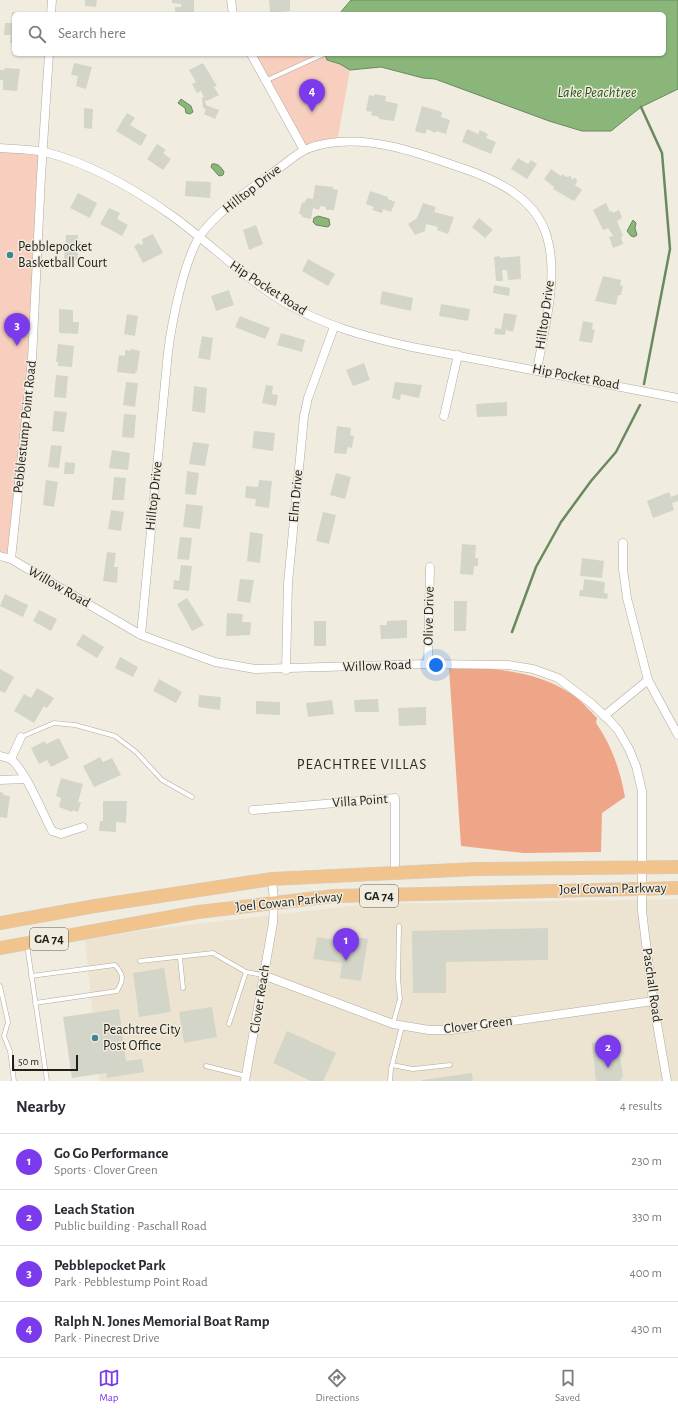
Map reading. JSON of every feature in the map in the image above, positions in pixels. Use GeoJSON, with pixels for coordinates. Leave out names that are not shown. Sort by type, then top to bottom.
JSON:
{"type":"FeatureCollection","features":[{"type":"Feature","properties":{"kind":"main road","name":"Joel Cowan Parkway"},"geometry":{"type":"LineString","coordinates":[[0,923],[95,906],[272,879],[395,871],[475,868],[678,867]]}},
{"type":"Feature","properties":{"kind":"main road","name":"Joel Cowan Parkway"},"geometry":{"type":"LineString","coordinates":[[0,948],[198,912],[334,896],[678,888]]}},
{"type":"Feature","properties":{"kind":"street"},"geometry":{"type":"LineString","coordinates":[[52,0],[52,12]]}},
{"type":"Feature","properties":{"kind":"street"},"geometry":{"type":"LineString","coordinates":[[231,0],[233,12]]}},
{"type":"Feature","properties":{"kind":"street","name":"Pebblestump Point Road"},"geometry":{"type":"LineString","coordinates":[[11,559],[32,360],[41,176],[44,152],[49,56]]}},
{"type":"Feature","properties":{"kind":"street"},"geometry":{"type":"LineString","coordinates":[[252,56],[304,150]]}},
{"type":"Feature","properties":{"kind":"street","name":"Hilltop Drive"},"geometry":{"type":"LineString","coordinates":[[141,635],[171,331],[186,273],[199,238],[221,213],[248,190],[304,150],[337,142],[375,143],[471,171],[501,184],[517,194],[538,218],[547,237],[550,251],[550,296],[537,370]]}},
{"type":"Feature","properties":{"kind":"street","name":"Hip Pocket Road"},"geometry":{"type":"LineString","coordinates":[[0,148],[44,152],[79,163],[132,188],[174,217],[234,267],[284,302],[334,327],[375,339],[678,398]]}},
{"type":"Feature","properties":{"kind":"street","name":"Elm Drive"},"geometry":{"type":"LineString","coordinates":[[286,670],[288,583],[304,416],[334,327]]}},
{"type":"Feature","properties":{"kind":"street"},"geometry":{"type":"LineString","coordinates":[[444,416],[458,355]]}},
{"type":"Feature","properties":{"kind":"street"},"geometry":{"type":"LineString","coordinates":[[623,543],[623,569],[627,598],[648,680],[678,735]]}},
{"type":"Feature","properties":{"kind":"street","name":"Willow Road"},"geometry":{"type":"LineString","coordinates":[[0,556],[11,559],[141,635],[215,662],[249,669],[286,670],[428,664],[508,665],[533,669],[558,678],[592,704],[618,730],[629,749],[639,775],[642,791],[642,889]]}},
{"type":"Feature","properties":{"kind":"street","name":"Olive Drive"},"geometry":{"type":"LineString","coordinates":[[428,664],[430,567]]}},
{"type":"Feature","properties":{"kind":"street"},"geometry":{"type":"LineString","coordinates":[[604,716],[648,680]]}},
{"type":"Feature","properties":{"kind":"street"},"geometry":{"type":"LineString","coordinates":[[11,760],[20,737]]}},
{"type":"Feature","properties":{"kind":"street"},"geometry":{"type":"LineString","coordinates":[[0,756],[11,760],[25,779],[52,831],[61,834],[83,827]]}},
{"type":"Feature","properties":{"kind":"street"},"geometry":{"type":"LineString","coordinates":[[0,780],[25,779]]}},
{"type":"Feature","properties":{"kind":"street","name":"Villa Point"},"geometry":{"type":"LineString","coordinates":[[253,810],[395,798],[395,871]]}},
{"type":"Feature","properties":{"kind":"street","name":"Clover Reach"},"geometry":{"type":"LineString","coordinates":[[245,1079],[274,917],[272,879]]}},
{"type":"Feature","properties":{"kind":"street","name":"Paschall Road"},"geometry":{"type":"LineString","coordinates":[[642,889],[642,911],[653,1001],[667,1081]]}},
{"type":"Feature","properties":{"kind":"street","name":"Clover Green"},"geometry":{"type":"LineString","coordinates":[[263,975],[393,1024],[429,1030],[451,1030],[653,1001]]}},
{"type":"Feature","properties":{"kind":"lane"},"geometry":{"type":"LineString","coordinates":[[265,81],[320,56]]}},
{"type":"Feature","properties":{"kind":"lane"},"geometry":{"type":"LineString","coordinates":[[20,737],[54,723],[75,724],[115,736],[136,752],[162,780],[192,797]]}},
{"type":"Feature","properties":{"kind":"lane"},"geometry":{"type":"LineString","coordinates":[[393,1024],[400,999],[398,979],[399,926]]}},
{"type":"Feature","properties":{"kind":"lane"},"geometry":{"type":"LineString","coordinates":[[26,943],[47,1081]]}},
{"type":"Feature","properties":{"kind":"lane"},"geometry":{"type":"LineString","coordinates":[[140,961],[213,954],[246,972],[263,975]]}},
{"type":"Feature","properties":{"kind":"lane"},"geometry":{"type":"LineString","coordinates":[[180,958],[183,988]]}},
{"type":"Feature","properties":{"kind":"lane"},"geometry":{"type":"LineString","coordinates":[[31,976],[114,965],[121,972],[122,981],[117,991],[35,1003]]}},
{"type":"Feature","properties":{"kind":"lane"},"geometry":{"type":"LineString","coordinates":[[230,1024],[246,972]]}},
{"type":"Feature","properties":{"kind":"lane"},"geometry":{"type":"LineString","coordinates":[[0,986],[8,1022],[4,1036],[10,1051],[14,1081]]}},
{"type":"Feature","properties":{"kind":"lane"},"geometry":{"type":"LineString","coordinates":[[390,1081],[392,1065],[402,1026]]}},
{"type":"Feature","properties":{"kind":"lane"},"geometry":{"type":"LineString","coordinates":[[392,1065],[413,1069],[450,1065]]}},
{"type":"Feature","properties":{"kind":"lane"},"geometry":{"type":"LineString","coordinates":[[206,1066],[245,1079]]}},
{"type":"Feature","properties":{"kind":"shaded area"},"geometry":{"type":"Polygon","coordinates":[[[252,56],[326,56],[328,60],[340,63],[350,70],[337,142],[304,150],[252,56]]]}},
{"type":"Feature","properties":{"kind":"shaded area"},"geometry":{"type":"Polygon","coordinates":[[[0,147],[44,152],[40,225],[11,559],[0,556],[0,147]]]}},
{"type":"Feature","properties":{"kind":"shaded area"},"geometry":{"type":"Polygon","coordinates":[[[470,667],[509,671],[546,681],[574,695],[597,718],[596,723],[607,740],[615,758],[625,797],[602,813],[601,852],[524,853],[461,846],[449,668],[470,667]]]}},
{"type":"Feature","properties":{"kind":"shaded area"},"geometry":{"type":"Polygon","coordinates":[[[678,899],[678,1081],[99,1081],[85,940],[137,931],[367,904],[678,899]]]}},
{"type":"Feature","properties":{"kind":"water","name":"Lake Peachtree"},"geometry":{"type":"Polygon","coordinates":[[[351,0],[678,0],[678,89],[641,107],[611,131],[582,131],[549,121],[435,79],[423,78],[381,67],[350,70],[340,64],[327,60],[326,56],[666,56],[666,12],[341,12],[351,0]]]}},
{"type":"Feature","properties":{"kind":"water"},"geometry":{"type":"Polygon","coordinates":[[[181,99],[191,106],[193,112],[190,114],[186,113],[185,108],[178,103],[181,99]]]}},
{"type":"Feature","properties":{"kind":"water"},"geometry":{"type":"Polygon","coordinates":[[[212,164],[216,164],[220,167],[224,172],[223,175],[219,176],[211,167],[212,164]]]}},
{"type":"Feature","properties":{"kind":"water"},"geometry":{"type":"Polygon","coordinates":[[[318,216],[329,219],[330,225],[328,227],[316,225],[313,222],[314,218],[318,216]]]}},
{"type":"Feature","properties":{"kind":"water"},"geometry":{"type":"Polygon","coordinates":[[[633,220],[636,223],[635,228],[637,235],[634,237],[627,231],[633,220]]]}},
{"type":"Feature","properties":{"kind":"building"},"geometry":{"type":"Polygon","coordinates":[[[85,0],[97,0],[96,7],[85,6],[85,0]]]}},
{"type":"Feature","properties":{"kind":"building"},"geometry":{"type":"Polygon","coordinates":[[[172,0],[194,0],[194,12],[175,12],[175,7],[181,7],[181,4],[172,3],[172,0]]]}},
{"type":"Feature","properties":{"kind":"building"},"geometry":{"type":"Polygon","coordinates":[[[269,0],[290,0],[290,11],[270,12],[269,0]]]}},
{"type":"Feature","properties":{"kind":"building"},"geometry":{"type":"Polygon","coordinates":[[[5,23],[12,23],[12,43],[10,43],[11,35],[4,35],[5,23]]]}},
{"type":"Feature","properties":{"kind":"building"},"geometry":{"type":"Polygon","coordinates":[[[74,63],[92,67],[86,89],[76,86],[78,76],[71,75],[74,63]]]}},
{"type":"Feature","properties":{"kind":"building"},"geometry":{"type":"Polygon","coordinates":[[[203,63],[217,86],[214,87],[219,95],[207,101],[205,100],[206,105],[219,110],[215,119],[204,114],[206,109],[203,108],[202,98],[204,97],[201,91],[197,93],[192,84],[196,82],[189,70],[203,63]]]}},
{"type":"Feature","properties":{"kind":"building"},"geometry":{"type":"Polygon","coordinates":[[[5,68],[20,69],[17,91],[3,90],[3,80],[0,80],[0,70],[4,70],[5,68]]]}},
{"type":"Feature","properties":{"kind":"building"},"geometry":{"type":"Polygon","coordinates":[[[374,94],[386,96],[385,101],[398,104],[394,121],[379,119],[379,117],[371,115],[372,112],[366,111],[369,95],[374,96],[374,94]]]}},
{"type":"Feature","properties":{"kind":"building"},"geometry":{"type":"Polygon","coordinates":[[[422,106],[442,112],[441,117],[450,120],[446,134],[436,131],[435,133],[427,129],[425,134],[415,131],[422,106]]]}},
{"type":"Feature","properties":{"kind":"building"},"geometry":{"type":"Polygon","coordinates":[[[84,108],[93,109],[92,129],[84,128],[84,108]]]}},
{"type":"Feature","properties":{"kind":"building"},"geometry":{"type":"Polygon","coordinates":[[[127,113],[135,118],[130,125],[147,135],[141,146],[116,131],[127,113]]]}},
{"type":"Feature","properties":{"kind":"building"},"geometry":{"type":"Polygon","coordinates":[[[467,129],[478,134],[480,130],[488,134],[486,138],[496,142],[491,154],[462,142],[467,129]]]}},
{"type":"Feature","properties":{"kind":"building"},"geometry":{"type":"Polygon","coordinates":[[[157,144],[166,150],[163,153],[171,159],[163,170],[147,159],[157,144]]]}},
{"type":"Feature","properties":{"kind":"building"},"geometry":{"type":"Polygon","coordinates":[[[518,158],[528,164],[531,160],[537,164],[527,179],[511,169],[518,158]]]}},
{"type":"Feature","properties":{"kind":"building"},"geometry":{"type":"Polygon","coordinates":[[[551,169],[561,176],[563,174],[566,177],[571,176],[571,179],[576,178],[577,182],[575,185],[582,190],[574,201],[553,189],[554,187],[544,179],[551,169]]]}},
{"type":"Feature","properties":{"kind":"building"},"geometry":{"type":"Polygon","coordinates":[[[186,181],[211,182],[210,198],[185,196],[186,181]]]}},
{"type":"Feature","properties":{"kind":"building"},"geometry":{"type":"Polygon","coordinates":[[[315,185],[333,187],[333,189],[338,190],[334,210],[326,210],[326,207],[320,206],[319,210],[313,208],[311,219],[302,217],[302,215],[299,214],[302,202],[304,203],[307,198],[313,199],[315,185]]]}},
{"type":"Feature","properties":{"kind":"building"},"geometry":{"type":"Polygon","coordinates":[[[370,191],[388,197],[388,199],[395,202],[391,212],[383,209],[382,213],[372,210],[374,207],[366,204],[370,191]]]}},
{"type":"Feature","properties":{"kind":"building"},"geometry":{"type":"Polygon","coordinates":[[[78,193],[97,203],[90,218],[70,208],[78,193]]]}},
{"type":"Feature","properties":{"kind":"building"},"geometry":{"type":"Polygon","coordinates":[[[423,203],[436,207],[434,212],[454,217],[448,234],[437,230],[438,227],[426,224],[425,231],[415,235],[408,224],[417,218],[423,203]]]}},
{"type":"Feature","properties":{"kind":"building"},"geometry":{"type":"Polygon","coordinates":[[[606,203],[610,212],[612,211],[613,213],[619,210],[622,218],[617,221],[623,236],[621,237],[623,244],[613,248],[609,237],[613,236],[612,234],[608,228],[603,230],[593,210],[606,203]]]}},
{"type":"Feature","properties":{"kind":"building"},"geometry":{"type":"Polygon","coordinates":[[[109,208],[120,213],[117,219],[128,225],[122,236],[100,224],[109,208]]]}},
{"type":"Feature","properties":{"kind":"building"},"geometry":{"type":"Polygon","coordinates":[[[479,218],[493,230],[485,238],[472,227],[479,218]]]}},
{"type":"Feature","properties":{"kind":"building"},"geometry":{"type":"Polygon","coordinates":[[[256,225],[263,244],[249,250],[243,230],[256,225]]]}},
{"type":"Feature","properties":{"kind":"building"},"geometry":{"type":"Polygon","coordinates":[[[153,234],[163,253],[143,263],[134,246],[139,243],[141,245],[143,244],[142,239],[153,234]]]}},
{"type":"Feature","properties":{"kind":"building"},"geometry":{"type":"Polygon","coordinates":[[[66,235],[78,235],[78,241],[82,242],[82,251],[78,251],[77,260],[64,260],[66,235]]]}},
{"type":"Feature","properties":{"kind":"building"},"geometry":{"type":"Polygon","coordinates":[[[500,256],[500,258],[520,256],[521,279],[508,280],[507,270],[502,270],[503,281],[496,281],[494,257],[500,256]]]}},
{"type":"Feature","properties":{"kind":"building"},"geometry":{"type":"Polygon","coordinates":[[[308,259],[335,274],[328,286],[302,271],[308,259]]]}},
{"type":"Feature","properties":{"kind":"building"},"geometry":{"type":"Polygon","coordinates":[[[603,276],[621,280],[620,285],[623,286],[621,295],[618,295],[616,305],[595,301],[603,276]]]}},
{"type":"Feature","properties":{"kind":"building"},"geometry":{"type":"Polygon","coordinates":[[[494,285],[510,288],[509,296],[493,293],[494,285]]]}},
{"type":"Feature","properties":{"kind":"building"},"geometry":{"type":"Polygon","coordinates":[[[229,290],[234,305],[216,311],[211,296],[229,290]]]}},
{"type":"Feature","properties":{"kind":"building"},"geometry":{"type":"Polygon","coordinates":[[[382,291],[413,298],[411,311],[380,304],[382,291]]]}},
{"type":"Feature","properties":{"kind":"building"},"geometry":{"type":"Polygon","coordinates":[[[441,304],[470,309],[468,321],[439,316],[441,304]]]}},
{"type":"Feature","properties":{"kind":"building"},"geometry":{"type":"Polygon","coordinates":[[[59,309],[73,310],[73,322],[79,322],[78,334],[59,333],[59,309]]]}},
{"type":"Feature","properties":{"kind":"building"},"geometry":{"type":"Polygon","coordinates":[[[504,313],[517,315],[513,332],[506,330],[505,335],[494,334],[495,328],[501,329],[504,313]]]}},
{"type":"Feature","properties":{"kind":"building"},"geometry":{"type":"Polygon","coordinates":[[[127,314],[138,316],[135,336],[124,334],[127,314]]]}},
{"type":"Feature","properties":{"kind":"building"},"geometry":{"type":"Polygon","coordinates":[[[240,316],[270,328],[265,339],[235,327],[240,316]]]}},
{"type":"Feature","properties":{"kind":"building"},"geometry":{"type":"Polygon","coordinates":[[[583,321],[593,323],[592,329],[595,330],[592,343],[579,341],[583,321]]]}},
{"type":"Feature","properties":{"kind":"building"},"geometry":{"type":"Polygon","coordinates":[[[281,333],[305,340],[302,352],[277,345],[281,333]]]}},
{"type":"Feature","properties":{"kind":"building"},"geometry":{"type":"Polygon","coordinates":[[[202,336],[213,338],[210,360],[198,358],[202,336]]]}},
{"type":"Feature","properties":{"kind":"building"},"geometry":{"type":"Polygon","coordinates":[[[58,344],[74,346],[72,367],[58,366],[58,362],[56,362],[58,344]]]}},
{"type":"Feature","properties":{"kind":"building"},"geometry":{"type":"Polygon","coordinates":[[[131,349],[140,351],[137,372],[136,371],[135,374],[117,372],[119,355],[125,356],[125,350],[130,351],[131,349]]]}},
{"type":"Feature","properties":{"kind":"building"},"geometry":{"type":"Polygon","coordinates":[[[364,363],[370,380],[353,386],[346,370],[364,363]]]}},
{"type":"Feature","properties":{"kind":"building"},"geometry":{"type":"Polygon","coordinates":[[[56,375],[68,376],[66,398],[54,397],[56,375]]]}},
{"type":"Feature","properties":{"kind":"building"},"geometry":{"type":"Polygon","coordinates":[[[126,382],[138,383],[135,407],[123,405],[126,382]]]}},
{"type":"Feature","properties":{"kind":"building"},"geometry":{"type":"Polygon","coordinates":[[[395,382],[422,385],[419,398],[401,394],[400,400],[392,398],[395,382]]]}},
{"type":"Feature","properties":{"kind":"building"},"geometry":{"type":"Polygon","coordinates":[[[266,385],[273,386],[272,394],[278,395],[276,406],[262,403],[266,385]]]}},
{"type":"Feature","properties":{"kind":"building"},"geometry":{"type":"Polygon","coordinates":[[[194,386],[207,388],[205,413],[192,411],[194,386]]]}},
{"type":"Feature","properties":{"kind":"building"},"geometry":{"type":"Polygon","coordinates":[[[507,402],[507,416],[477,417],[476,404],[507,402]]]}},
{"type":"Feature","properties":{"kind":"building"},"geometry":{"type":"Polygon","coordinates":[[[54,411],[67,412],[64,432],[52,431],[54,411]]]}},
{"type":"Feature","properties":{"kind":"building"},"geometry":{"type":"Polygon","coordinates":[[[124,414],[136,415],[134,438],[122,437],[124,414]]]}},
{"type":"Feature","properties":{"kind":"building"},"geometry":{"type":"Polygon","coordinates":[[[337,426],[351,428],[350,435],[354,436],[352,448],[348,447],[346,454],[334,453],[337,426]]]}},
{"type":"Feature","properties":{"kind":"building"},"geometry":{"type":"Polygon","coordinates":[[[254,431],[275,433],[273,451],[252,448],[254,431]]]}},
{"type":"Feature","properties":{"kind":"building"},"geometry":{"type":"Polygon","coordinates":[[[193,442],[209,444],[205,466],[189,464],[193,442]]]}},
{"type":"Feature","properties":{"kind":"building"},"geometry":{"type":"Polygon","coordinates":[[[51,445],[62,446],[59,468],[48,467],[51,445]]]}},
{"type":"Feature","properties":{"kind":"building"},"geometry":{"type":"Polygon","coordinates":[[[112,450],[130,453],[128,470],[109,468],[112,450]]]}},
{"type":"Feature","properties":{"kind":"building"},"geometry":{"type":"Polygon","coordinates":[[[65,462],[75,463],[74,474],[64,474],[65,462]]]}},
{"type":"Feature","properties":{"kind":"building"},"geometry":{"type":"Polygon","coordinates":[[[187,471],[199,473],[196,495],[185,494],[187,471]]]}},
{"type":"Feature","properties":{"kind":"building"},"geometry":{"type":"Polygon","coordinates":[[[336,473],[351,477],[345,499],[330,495],[336,473]]]}},
{"type":"Feature","properties":{"kind":"building"},"geometry":{"type":"Polygon","coordinates":[[[114,477],[126,478],[124,500],[112,500],[114,477]]]}},
{"type":"Feature","properties":{"kind":"building"},"geometry":{"type":"Polygon","coordinates":[[[46,480],[58,482],[54,507],[43,505],[46,480]]]}},
{"type":"Feature","properties":{"kind":"building"},"geometry":{"type":"Polygon","coordinates":[[[259,480],[272,481],[269,508],[255,506],[256,499],[245,498],[246,486],[258,487],[259,480]]]}},
{"type":"Feature","properties":{"kind":"building"},"geometry":{"type":"Polygon","coordinates":[[[669,492],[671,497],[678,494],[678,501],[672,503],[674,510],[653,518],[647,501],[669,492]]]}},
{"type":"Feature","properties":{"kind":"building"},"geometry":{"type":"Polygon","coordinates":[[[186,504],[203,506],[200,529],[183,527],[186,504]]]}},
{"type":"Feature","properties":{"kind":"building"},"geometry":{"type":"Polygon","coordinates":[[[111,510],[124,512],[121,531],[108,529],[111,510]]]}},
{"type":"Feature","properties":{"kind":"building"},"geometry":{"type":"Polygon","coordinates":[[[323,512],[336,515],[329,544],[316,541],[323,512]]]}},
{"type":"Feature","properties":{"kind":"building"},"geometry":{"type":"Polygon","coordinates":[[[250,532],[263,534],[260,563],[247,561],[250,532]]]}},
{"type":"Feature","properties":{"kind":"building"},"geometry":{"type":"Polygon","coordinates":[[[180,537],[192,538],[189,560],[177,559],[180,537]]]}},
{"type":"Feature","properties":{"kind":"building"},"geometry":{"type":"Polygon","coordinates":[[[462,544],[476,545],[475,558],[478,558],[478,566],[474,566],[473,575],[460,574],[462,544]]]}},
{"type":"Feature","properties":{"kind":"building"},"geometry":{"type":"Polygon","coordinates":[[[107,552],[116,553],[114,567],[118,567],[117,583],[103,581],[107,552]]]}},
{"type":"Feature","properties":{"kind":"building"},"geometry":{"type":"Polygon","coordinates":[[[582,558],[604,561],[602,578],[580,576],[582,558]]]}},
{"type":"Feature","properties":{"kind":"building"},"geometry":{"type":"Polygon","coordinates":[[[181,565],[192,566],[189,591],[173,589],[174,580],[179,581],[181,565]]]}},
{"type":"Feature","properties":{"kind":"building"},"geometry":{"type":"Polygon","coordinates":[[[240,579],[254,580],[250,603],[237,601],[240,579]]]}},
{"type":"Feature","properties":{"kind":"building"},"geometry":{"type":"Polygon","coordinates":[[[584,579],[605,582],[604,593],[608,594],[607,599],[579,596],[580,590],[583,590],[584,579]]]}},
{"type":"Feature","properties":{"kind":"building"},"geometry":{"type":"Polygon","coordinates":[[[5,594],[28,605],[23,617],[0,606],[5,594]]]}},
{"type":"Feature","properties":{"kind":"building"},"geometry":{"type":"Polygon","coordinates":[[[187,598],[204,625],[192,631],[177,604],[187,598]]]}},
{"type":"Feature","properties":{"kind":"building"},"geometry":{"type":"Polygon","coordinates":[[[454,601],[467,601],[466,631],[454,631],[454,601]]]}},
{"type":"Feature","properties":{"kind":"building"},"geometry":{"type":"Polygon","coordinates":[[[39,610],[57,619],[51,631],[33,621],[39,610]]]}},
{"type":"Feature","properties":{"kind":"building"},"geometry":{"type":"Polygon","coordinates":[[[227,613],[243,614],[242,622],[251,622],[250,635],[226,636],[227,613]]]}},
{"type":"Feature","properties":{"kind":"building"},"geometry":{"type":"Polygon","coordinates":[[[407,620],[407,638],[381,639],[380,625],[387,625],[387,621],[407,620]]]}},
{"type":"Feature","properties":{"kind":"building"},"geometry":{"type":"Polygon","coordinates":[[[314,621],[326,621],[326,646],[314,646],[314,621]]]}},
{"type":"Feature","properties":{"kind":"building"},"geometry":{"type":"Polygon","coordinates":[[[83,634],[104,647],[97,658],[76,645],[83,634]]]}},
{"type":"Feature","properties":{"kind":"building"},"geometry":{"type":"Polygon","coordinates":[[[120,657],[138,667],[133,677],[115,668],[120,657]]]}},
{"type":"Feature","properties":{"kind":"building"},"geometry":{"type":"Polygon","coordinates":[[[0,669],[14,677],[5,693],[0,691],[0,669]]]}},
{"type":"Feature","properties":{"kind":"building"},"geometry":{"type":"Polygon","coordinates":[[[159,679],[182,692],[176,703],[153,691],[159,679]]]}},
{"type":"Feature","properties":{"kind":"building"},"geometry":{"type":"Polygon","coordinates":[[[37,688],[54,698],[47,708],[44,706],[34,723],[14,711],[24,694],[31,698],[37,688]]]}},
{"type":"Feature","properties":{"kind":"building"},"geometry":{"type":"Polygon","coordinates":[[[199,695],[221,697],[220,710],[198,707],[199,695]]]}},
{"type":"Feature","properties":{"kind":"building"},"geometry":{"type":"Polygon","coordinates":[[[378,699],[379,712],[355,712],[354,700],[378,699]]]}},
{"type":"Feature","properties":{"kind":"building"},"geometry":{"type":"Polygon","coordinates":[[[332,700],[334,714],[308,717],[306,703],[332,700]]]}},
{"type":"Feature","properties":{"kind":"building"},"geometry":{"type":"Polygon","coordinates":[[[256,701],[280,702],[280,715],[256,714],[256,701]]]}},
{"type":"Feature","properties":{"kind":"building"},"geometry":{"type":"Polygon","coordinates":[[[426,707],[426,725],[399,726],[398,708],[426,707]]]}},
{"type":"Feature","properties":{"kind":"building"},"geometry":{"type":"Polygon","coordinates":[[[59,738],[69,758],[51,767],[47,760],[39,764],[31,748],[45,741],[46,744],[59,738]]]}},
{"type":"Feature","properties":{"kind":"building"},"geometry":{"type":"Polygon","coordinates":[[[100,757],[103,762],[112,758],[121,775],[94,787],[83,766],[100,757]]]}},
{"type":"Feature","properties":{"kind":"building"},"geometry":{"type":"Polygon","coordinates":[[[61,778],[83,784],[78,802],[81,802],[78,812],[73,810],[72,812],[59,807],[61,798],[56,796],[61,778]]]}},
{"type":"Feature","properties":{"kind":"building"},"geometry":{"type":"Polygon","coordinates":[[[0,792],[4,793],[3,795],[10,796],[7,818],[0,817],[0,792]]]}},
{"type":"Feature","properties":{"kind":"building"},"geometry":{"type":"Polygon","coordinates":[[[103,801],[127,801],[126,823],[116,822],[116,832],[99,831],[100,821],[103,821],[103,801]]]}},
{"type":"Feature","properties":{"kind":"building"},"geometry":{"type":"Polygon","coordinates":[[[548,928],[548,960],[446,962],[446,993],[413,993],[412,931],[548,928]]]}},
{"type":"Feature","properties":{"kind":"building"},"geometry":{"type":"Polygon","coordinates":[[[348,936],[368,939],[361,981],[340,978],[342,963],[313,959],[317,937],[347,942],[348,936]]]}},
{"type":"Feature","properties":{"kind":"building"},"geometry":{"type":"Polygon","coordinates":[[[164,968],[171,1012],[139,1017],[133,973],[164,968]]]}},
{"type":"Feature","properties":{"kind":"building"},"geometry":{"type":"Polygon","coordinates":[[[212,1007],[217,1037],[184,1043],[179,1012],[212,1007]]]}},
{"type":"Feature","properties":{"kind":"building","name":"Peachtree City Post Office"},"geometry":{"type":"Polygon","coordinates":[[[119,1009],[126,1061],[142,1059],[144,1072],[107,1078],[106,1073],[72,1078],[63,1017],[119,1009]]]}},
{"type":"Feature","properties":{"kind":"building"},"geometry":{"type":"Polygon","coordinates":[[[287,1031],[336,1053],[323,1081],[311,1081],[273,1063],[287,1031]]]}},
{"type":"Feature","properties":{"kind":"building"},"geometry":{"type":"Polygon","coordinates":[[[604,1040],[605,1044],[618,1042],[623,1078],[621,1078],[621,1081],[596,1081],[592,1043],[604,1040]]]}},
{"type":"Feature","properties":{"kind":"building"},"geometry":{"type":"Polygon","coordinates":[[[472,1073],[473,1081],[422,1081],[422,1080],[472,1073]]]}},
{"type":"Feature","properties":{"kind":"waterway"},"geometry":{"type":"LineString","coordinates":[[641,107],[662,153],[670,249],[644,384]]}},
{"type":"Feature","properties":{"kind":"waterway"},"geometry":{"type":"LineString","coordinates":[[512,632],[536,567],[561,522],[591,481],[616,452],[640,405]]}},
{"type":"Feature","properties":{"kind":"place","name":"Ralph N. Jones Memorial Boat Ramp"},"geometry":{"type":"Point","coordinates":[312,112]}},
{"type":"Feature","properties":{"kind":"place","name":"Pebblepocket Basketball Court"},"geometry":{"type":"Point","coordinates":[10,255]}},
{"type":"Feature","properties":{"kind":"place","name":"Pebblepocket Park"},"geometry":{"type":"Point","coordinates":[17,346]}},
{"type":"Feature","properties":{"kind":"place","name":"Go Go Performance"},"geometry":{"type":"Point","coordinates":[346,961]}},
{"type":"Feature","properties":{"kind":"place","name":"Peachtree City Post Office"},"geometry":{"type":"Point","coordinates":[95,1038]}},
{"type":"Feature","properties":{"kind":"place","name":"Leach Station"},"geometry":{"type":"Point","coordinates":[608,1068]}},
{"type":"Feature","properties":{"kind":"district","name":"PEACHTREE VILLAS"},"geometry":{"type":"Point","coordinates":[362,764]}}]}
